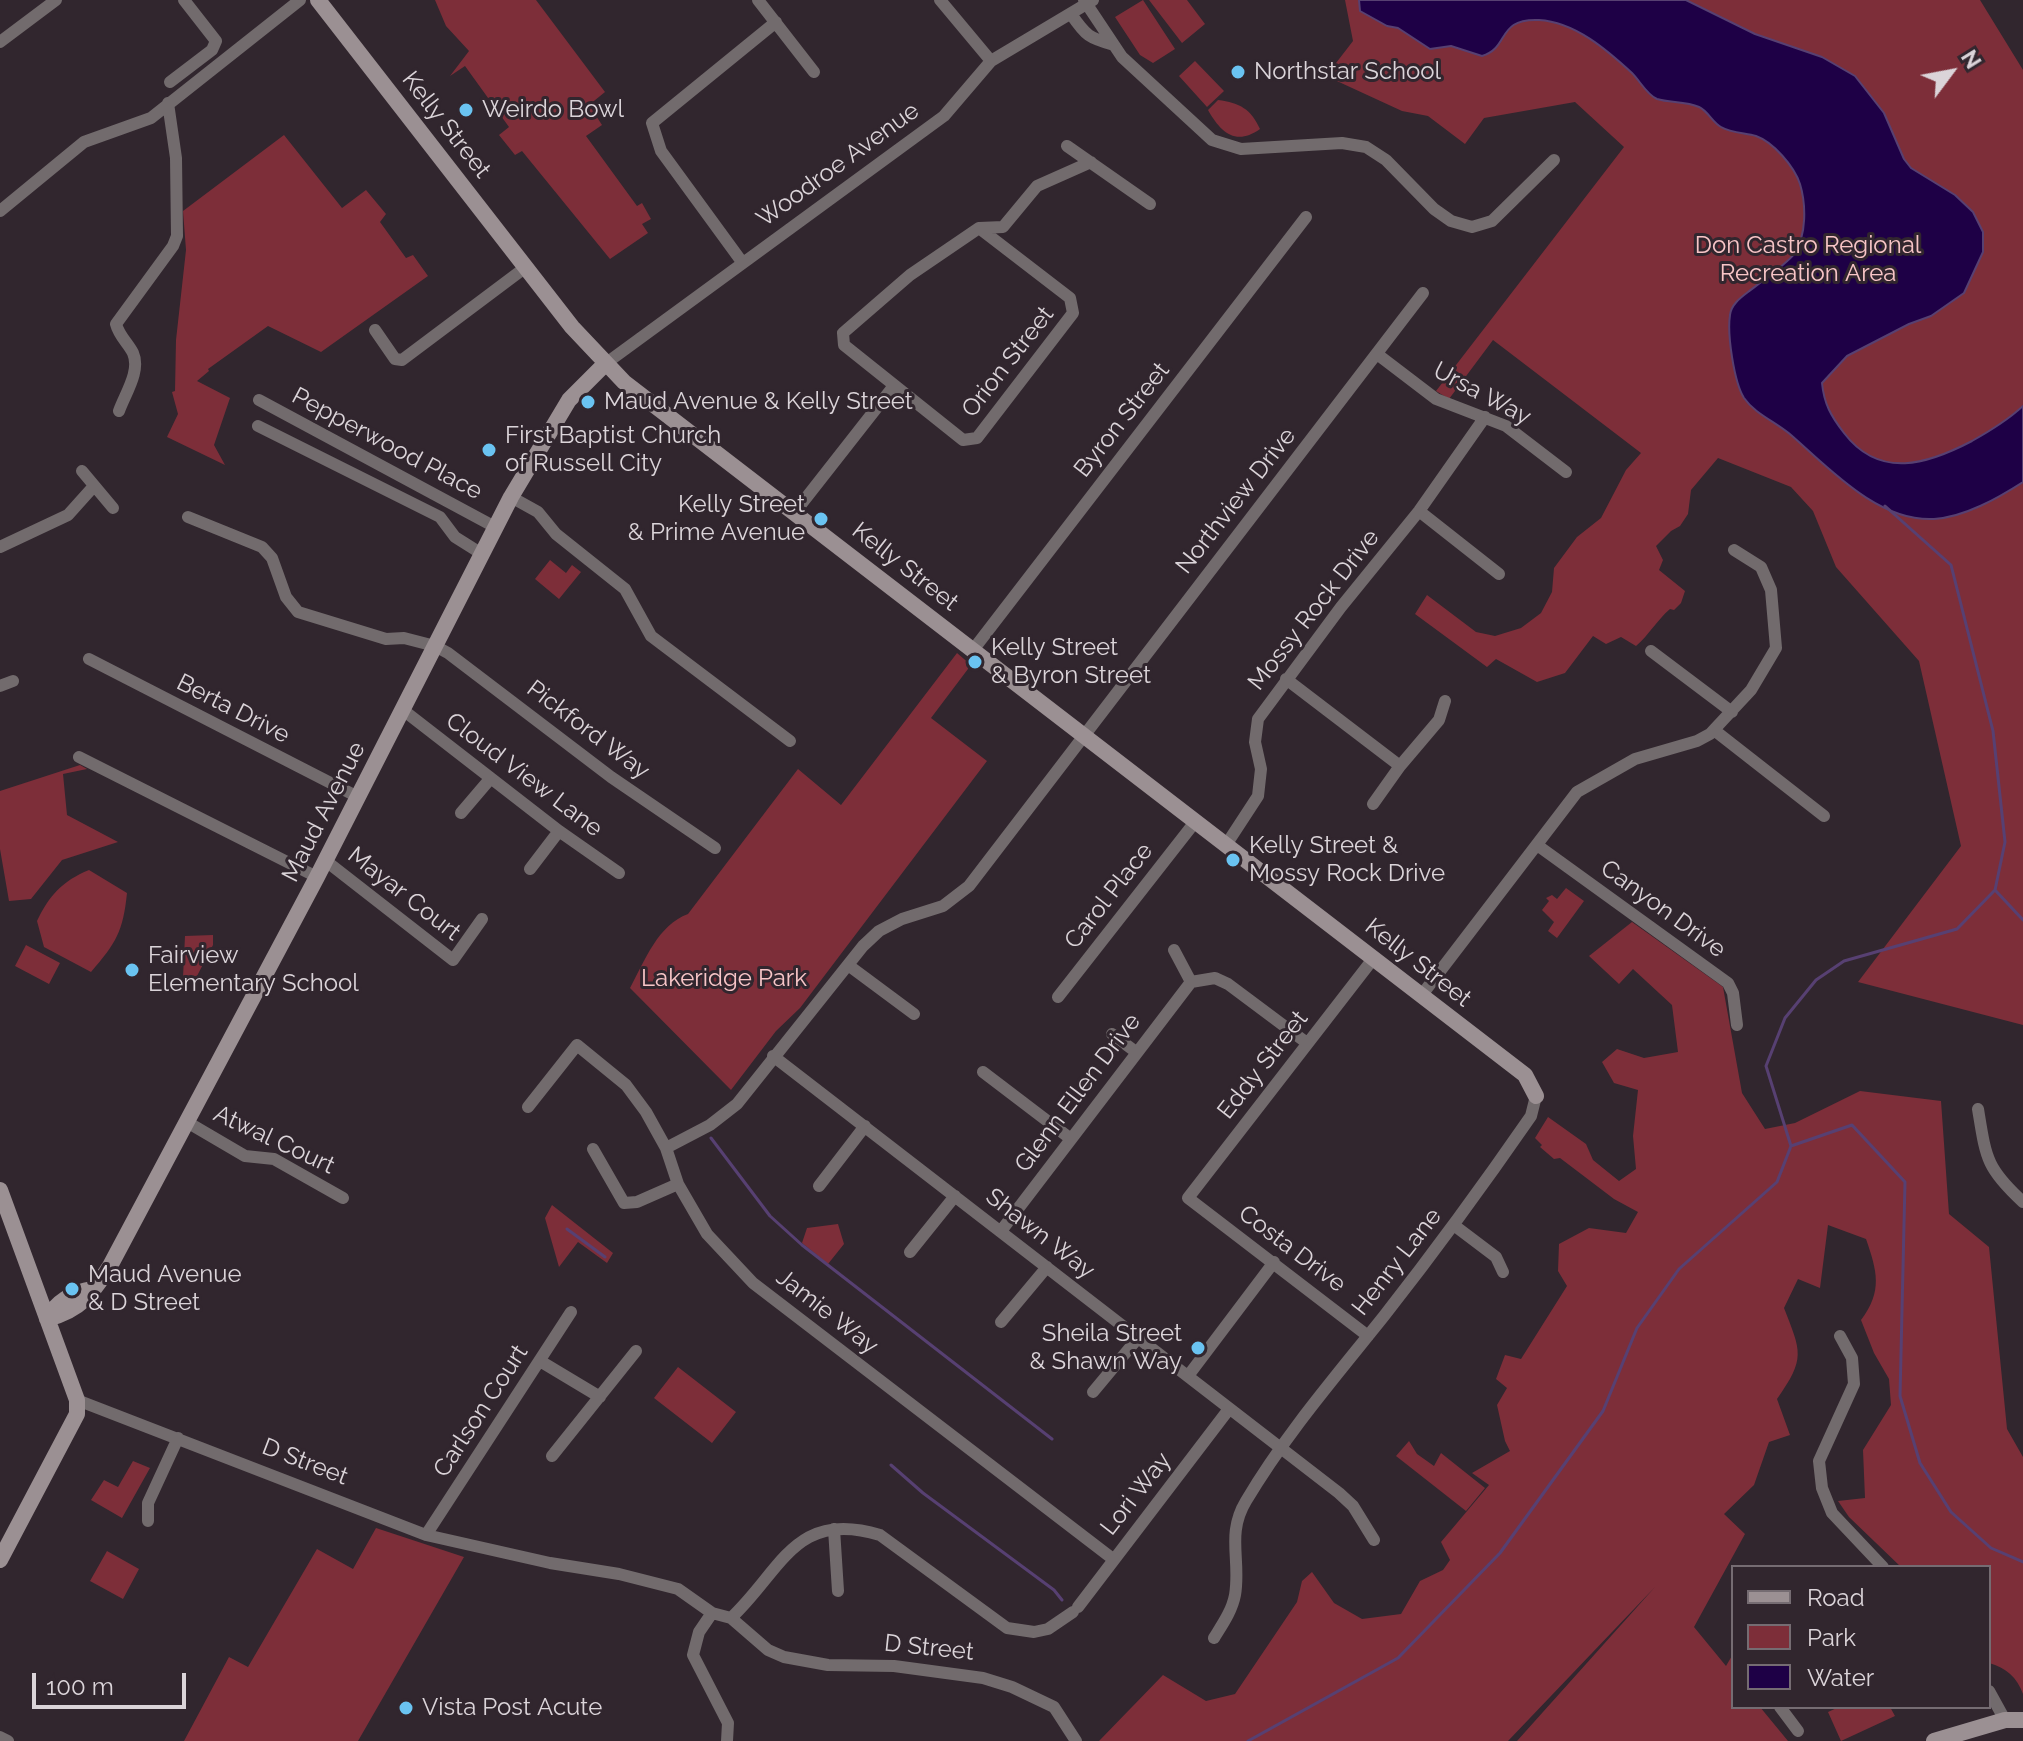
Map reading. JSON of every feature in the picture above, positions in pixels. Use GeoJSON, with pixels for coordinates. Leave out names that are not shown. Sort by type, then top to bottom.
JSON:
{"type":"FeatureCollection","features":[{"type":"Feature","properties":{"kind":"street"},"geometry":{"type":"LineString","coordinates":[[0,42],[56,0]]}},
{"type":"Feature","properties":{"kind":"street"},"geometry":{"type":"LineString","coordinates":[[170,82],[212,50],[216,41],[184,0]]}},
{"type":"Feature","properties":{"kind":"street"},"geometry":{"type":"LineString","coordinates":[[0,211],[84,142],[151,118],[300,0]]}},
{"type":"Feature","properties":{"kind":"street","name":"Kelly Street"},"geometry":{"type":"LineString","coordinates":[[318,0],[526,267],[605,364],[624,382],[1525,1075],[1536,1096]]}},
{"type":"Feature","properties":{"kind":"street"},"geometry":{"type":"LineString","coordinates":[[758,0],[814,72]]}},
{"type":"Feature","properties":{"kind":"street"},"geometry":{"type":"LineString","coordinates":[[940,0],[991,61]]}},
{"type":"Feature","properties":{"kind":"street"},"geometry":{"type":"LineString","coordinates":[[1088,1],[1122,57],[1212,140],[1241,149],[1342,143],[1366,147],[1386,160],[1434,209],[1451,221],[1472,227],[1492,221],[1554,160]]}},
{"type":"Feature","properties":{"kind":"street","name":"Woodroe Avenue"},"geometry":{"type":"LineString","coordinates":[[605,364],[944,116],[991,61],[1088,1]]}},
{"type":"Feature","properties":{"kind":"street"},"geometry":{"type":"LineString","coordinates":[[1071,14],[1086,35],[1114,45]]}},
{"type":"Feature","properties":{"kind":"street"},"geometry":{"type":"LineString","coordinates":[[742,262],[661,151],[652,123],[776,22]]}},
{"type":"Feature","properties":{"kind":"street"},"geometry":{"type":"LineString","coordinates":[[119,411],[136,367],[133,353],[119,335],[116,324],[173,246],[177,236],[176,158],[168,103]]}},
{"type":"Feature","properties":{"kind":"street"},"geometry":{"type":"LineString","coordinates":[[1067,146],[1150,204]]}},
{"type":"Feature","properties":{"kind":"street"},"geometry":{"type":"LineString","coordinates":[[795,512],[893,387],[844,345],[843,333],[910,275],[979,228],[1003,227],[1037,186],[1091,162]]}},
{"type":"Feature","properties":{"kind":"street","name":"Byron Street"},"geometry":{"type":"LineString","coordinates":[[973,650],[1306,217]]}},
{"type":"Feature","properties":{"kind":"street","name":"Orion Street"},"geometry":{"type":"LineString","coordinates":[[893,387],[963,440],[977,438],[1073,313],[1070,298],[979,228]]}},
{"type":"Feature","properties":{"kind":"street"},"geometry":{"type":"LineString","coordinates":[[375,330],[395,359],[402,360],[526,267]]}},
{"type":"Feature","properties":{"kind":"street","name":"Northview Drive"},"geometry":{"type":"LineString","coordinates":[[666,1148],[710,1125],[737,1104],[773,1056],[879,931],[902,919],[943,906],[969,886],[1423,293]]}},
{"type":"Feature","properties":{"kind":"street","name":"Ursa Way"},"geometry":{"type":"LineString","coordinates":[[1377,354],[1436,399],[1506,426],[1566,472]]}},
{"type":"Feature","properties":{"kind":"street","name":"Maud Avenue"},"geometry":{"type":"LineString","coordinates":[[47,1319],[87,1300],[110,1266],[326,861],[511,497],[569,400],[605,364]]}},
{"type":"Feature","properties":{"kind":"street","name":"Pepperwood Place"},"geometry":{"type":"LineString","coordinates":[[259,400],[495,527]]}},
{"type":"Feature","properties":{"kind":"street","name":"Mossy Rock Drive"},"geometry":{"type":"LineString","coordinates":[[1226,845],[1258,796],[1261,769],[1255,742],[1258,719],[1419,511],[1485,417]]}},
{"type":"Feature","properties":{"kind":"street"},"geometry":{"type":"LineString","coordinates":[[258,426],[430,511],[449,526],[455,537],[482,554]]}},
{"type":"Feature","properties":{"kind":"street"},"geometry":{"type":"LineString","coordinates":[[82,471],[113,508]]}},
{"type":"Feature","properties":{"kind":"street"},"geometry":{"type":"LineString","coordinates":[[0,547],[68,515],[94,486]]}},
{"type":"Feature","properties":{"kind":"street"},"geometry":{"type":"LineString","coordinates":[[511,497],[538,512],[556,534],[625,589],[651,636],[790,741]]}},
{"type":"Feature","properties":{"kind":"street"},"geometry":{"type":"LineString","coordinates":[[1419,511],[1499,574]]}},
{"type":"Feature","properties":{"kind":"street"},"geometry":{"type":"LineString","coordinates":[[188,517],[262,547],[272,558],[286,597],[298,612],[386,639],[404,638],[435,646]]}},
{"type":"Feature","properties":{"kind":"street"},"geometry":{"type":"LineString","coordinates":[[1421,996],[1577,792],[1635,759],[1693,744],[1714,730],[1751,690],[1776,648],[1771,590],[1761,567],[1734,550]]}},
{"type":"Feature","properties":{"kind":"street","name":"Pickford Way"},"geometry":{"type":"LineString","coordinates":[[435,646],[611,777],[715,848]]}},
{"type":"Feature","properties":{"kind":"street"},"geometry":{"type":"LineString","coordinates":[[1651,651],[1732,712]]}},
{"type":"Feature","properties":{"kind":"street","name":"Berta Drive"},"geometry":{"type":"LineString","coordinates":[[89,659],[358,797]]}},
{"type":"Feature","properties":{"kind":"street"},"geometry":{"type":"LineString","coordinates":[[1286,679],[1400,766]]}},
{"type":"Feature","properties":{"kind":"street"},"geometry":{"type":"LineString","coordinates":[[1373,804],[1439,720],[1445,701]]}},
{"type":"Feature","properties":{"kind":"street","name":"Cloud View Lane"},"geometry":{"type":"LineString","coordinates":[[403,710],[490,779],[619,873]]}},
{"type":"Feature","properties":{"kind":"street"},"geometry":{"type":"LineString","coordinates":[[1714,730],[1824,816]]}},
{"type":"Feature","properties":{"kind":"street"},"geometry":{"type":"LineString","coordinates":[[79,757],[317,877]]}},
{"type":"Feature","properties":{"kind":"street"},"geometry":{"type":"LineString","coordinates":[[461,813],[490,779]]}},
{"type":"Feature","properties":{"kind":"street","name":"Carol Place"},"geometry":{"type":"LineString","coordinates":[[1058,997],[1195,822]]}},
{"type":"Feature","properties":{"kind":"street"},"geometry":{"type":"LineString","coordinates":[[530,869],[559,831]]}},
{"type":"Feature","properties":{"kind":"street","name":"Canyon Drive"},"geometry":{"type":"LineString","coordinates":[[1537,845],[1728,983],[1733,993],[1737,1025]]}},
{"type":"Feature","properties":{"kind":"street","name":"Mayar Court"},"geometry":{"type":"LineString","coordinates":[[326,861],[453,960],[482,919]]}},
{"type":"Feature","properties":{"kind":"street"},"geometry":{"type":"LineString","coordinates":[[1174,950],[1191,982],[1215,978],[1228,984],[1307,1043]]}},
{"type":"Feature","properties":{"kind":"street","name":"Eddy Street"},"geometry":{"type":"LineString","coordinates":[[1188,1198],[1373,959]]}},
{"type":"Feature","properties":{"kind":"street"},"geometry":{"type":"LineString","coordinates":[[848,965],[914,1014]]}},
{"type":"Feature","properties":{"kind":"street","name":"Glenn Ellen Drive"},"geometry":{"type":"LineString","coordinates":[[1001,1231],[1191,982]]}},
{"type":"Feature","properties":{"kind":"street"},"geometry":{"type":"LineString","coordinates":[[1112,1034],[1136,1052]]}},
{"type":"Feature","properties":{"kind":"street","name":"Jamie Way"},"geometry":{"type":"LineString","coordinates":[[528,1107],[577,1045],[626,1085],[646,1112],[666,1148],[678,1184],[707,1234],[753,1283],[1113,1559]]}},
{"type":"Feature","properties":{"kind":"street","name":"Shawn Way"},"geometry":{"type":"LineString","coordinates":[[773,1056],[1346,1500],[1374,1540]]}},
{"type":"Feature","properties":{"kind":"street"},"geometry":{"type":"LineString","coordinates":[[983,1072],[1071,1139]]}},
{"type":"Feature","properties":{"kind":"street","name":"Henry Lane"},"geometry":{"type":"LineString","coordinates":[[1214,1638],[1235,1598],[1234,1534],[1239,1513],[1280,1448],[1455,1226],[1531,1116],[1536,1096]]}},
{"type":"Feature","properties":{"kind":"street"},"geometry":{"type":"LineString","coordinates":[[1978,1109],[1985,1156],[2001,1182],[2023,1202]]}},
{"type":"Feature","properties":{"kind":"street","name":"Atwal Court"},"geometry":{"type":"LineString","coordinates":[[187,1122],[245,1156],[274,1159],[343,1198]]}},
{"type":"Feature","properties":{"kind":"street"},"geometry":{"type":"LineString","coordinates":[[819,1186],[865,1126]]}},
{"type":"Feature","properties":{"kind":"street"},"geometry":{"type":"LineString","coordinates":[[593,1149],[624,1203],[637,1202],[678,1184]]}},
{"type":"Feature","properties":{"kind":"street"},"geometry":{"type":"LineString","coordinates":[[0,1190],[77,1400],[77,1414],[0,1560]]}},
{"type":"Feature","properties":{"kind":"street"},"geometry":{"type":"LineString","coordinates":[[910,1252],[955,1196]]}},
{"type":"Feature","properties":{"kind":"street","name":"Costa Drive"},"geometry":{"type":"LineString","coordinates":[[1188,1198],[1368,1336]]}},
{"type":"Feature","properties":{"kind":"street"},"geometry":{"type":"LineString","coordinates":[[1455,1226],[1496,1257],[1503,1272]]}},
{"type":"Feature","properties":{"kind":"street"},"geometry":{"type":"LineString","coordinates":[[1188,1376],[1274,1262]]}},
{"type":"Feature","properties":{"kind":"street"},"geometry":{"type":"LineString","coordinates":[[1001,1322],[1047,1267]]}},
{"type":"Feature","properties":{"kind":"street"},"geometry":{"type":"LineString","coordinates":[[47,1319],[55,1304],[80,1291],[93,1289]]}},
{"type":"Feature","properties":{"kind":"street"},"geometry":{"type":"LineString","coordinates":[[58,1349],[73,1309]]}},
{"type":"Feature","properties":{"kind":"street","name":"Carlson Court"},"geometry":{"type":"LineString","coordinates":[[426,1535],[571,1312]]}},
{"type":"Feature","properties":{"kind":"street"},"geometry":{"type":"LineString","coordinates":[[1840,1336],[1852,1358],[1854,1384],[1819,1461],[1822,1488],[1832,1513],[1881,1565]]}},
{"type":"Feature","properties":{"kind":"street"},"geometry":{"type":"LineString","coordinates":[[1093,1392],[1138,1338]]}},
{"type":"Feature","properties":{"kind":"street"},"geometry":{"type":"LineString","coordinates":[[552,1456],[636,1351]]}},
{"type":"Feature","properties":{"kind":"street"},"geometry":{"type":"LineString","coordinates":[[540,1361],[600,1397]]}},
{"type":"Feature","properties":{"kind":"street","name":"D Street"},"geometry":{"type":"LineString","coordinates":[[77,1400],[426,1535],[678,1589],[712,1613],[731,1618],[768,1650],[798,1661],[828,1665],[894,1666],[983,1678],[1012,1687],[1054,1707],[1076,1741]]}},
{"type":"Feature","properties":{"kind":"street","name":"Lori Way"},"geometry":{"type":"LineString","coordinates":[[834,1529],[858,1529],[880,1535],[1007,1628],[1034,1632],[1048,1629],[1075,1610],[1229,1409]]}},
{"type":"Feature","properties":{"kind":"street"},"geometry":{"type":"LineString","coordinates":[[148,1521],[148,1503],[178,1438]]}},
{"type":"Feature","properties":{"kind":"street"},"geometry":{"type":"LineString","coordinates":[[731,1618],[792,1548],[806,1538],[834,1529],[838,1591]]}},
{"type":"Feature","properties":{"kind":"street"},"geometry":{"type":"LineString","coordinates":[[712,1613],[699,1632],[693,1655],[728,1723],[727,1741]]}},
{"type":"Feature","properties":{"kind":"street"},"geometry":{"type":"LineString","coordinates":[[1991,1695],[2005,1720]]}},
{"type":"Feature","properties":{"kind":"street"},"geometry":{"type":"LineString","coordinates":[[1782,1709],[1798,1731]]}},
{"type":"Feature","properties":{"kind":"street"},"geometry":{"type":"LineString","coordinates":[[1934,1741],[2005,1720],[2023,1720]]}},
{"type":"Feature","properties":{"kind":"street"},"geometry":{"type":"LineString","coordinates":[[0,1737],[8,1741]]}},
{"type":"Feature","properties":{"kind":"green space"},"geometry":{"type":"Polygon","coordinates":[[[435,0],[536,0],[605,92],[589,105],[602,125],[586,136],[637,206],[642,203],[651,219],[642,224],[648,233],[610,259],[522,151],[515,155],[499,135],[509,127],[465,66],[450,76],[469,51],[446,26],[435,0]]]}},
{"type":"Feature","properties":{"kind":"green space"},"geometry":{"type":"Polygon","coordinates":[[[1143,0],[1175,49],[1153,63],[1140,55],[1115,17],[1143,0]]]}},
{"type":"Feature","properties":{"kind":"green space"},"geometry":{"type":"Polygon","coordinates":[[[1149,0],[1187,0],[1205,24],[1182,43],[1149,0]]]}},
{"type":"Feature","properties":{"kind":"green space","name":"Don Castro Regional Recreation Area"},"geometry":{"type":"Polygon","coordinates":[[[1345,0],[1980,0],[2023,70],[2023,1025],[1858,982],[1961,846],[1919,661],[1836,567],[1813,511],[1791,487],[1718,458],[1691,490],[1688,514],[1680,526],[1656,546],[1663,560],[1659,570],[1685,591],[1681,603],[1665,613],[1636,646],[1621,637],[1606,644],[1593,636],[1565,673],[1537,682],[1496,659],[1487,667],[1415,614],[1427,595],[1476,632],[1495,636],[1521,628],[1541,613],[1552,592],[1554,568],[1577,537],[1601,518],[1626,470],[1641,453],[1493,340],[1449,399],[1436,391],[1624,147],[1575,102],[1484,118],[1465,144],[1428,116],[1402,111],[1326,76],[1353,41],[1345,0]]]}},
{"type":"Feature","properties":{"kind":"green space"},"geometry":{"type":"Polygon","coordinates":[[[1195,61],[1224,91],[1207,107],[1179,76],[1195,61]]]}},
{"type":"Feature","properties":{"kind":"green space"},"geometry":{"type":"Polygon","coordinates":[[[1218,100],[1244,108],[1260,129],[1236,137],[1224,131],[1208,110],[1218,100]]]}},
{"type":"Feature","properties":{"kind":"green space"},"geometry":{"type":"Polygon","coordinates":[[[284,135],[342,208],[366,190],[386,214],[380,222],[406,258],[413,255],[428,276],[321,352],[268,326],[208,369],[197,381],[230,398],[214,445],[225,465],[167,437],[178,414],[172,392],[175,391],[176,340],[186,250],[183,211],[284,135]]]}},
{"type":"Feature","properties":{"kind":"green space"},"geometry":{"type":"Polygon","coordinates":[[[550,560],[566,573],[572,565],[581,572],[559,599],[535,579],[550,560]]]}},
{"type":"Feature","properties":{"kind":"green space","name":"Lakeridge Park"},"geometry":{"type":"Polygon","coordinates":[[[957,653],[971,665],[931,718],[987,761],[800,1008],[776,1031],[731,1090],[630,988],[641,966],[660,935],[688,914],[798,769],[841,805],[957,653]]]}},
{"type":"Feature","properties":{"kind":"green space"},"geometry":{"type":"Polygon","coordinates":[[[80,765],[87,769],[63,774],[67,815],[118,842],[62,860],[31,899],[9,901],[0,849],[0,791],[80,765]]]}},
{"type":"Feature","properties":{"kind":"green space"},"geometry":{"type":"Polygon","coordinates":[[[89,870],[127,893],[117,936],[91,972],[44,947],[37,921],[57,890],[89,870]]]}},
{"type":"Feature","properties":{"kind":"green space"},"geometry":{"type":"Polygon","coordinates":[[[1566,888],[1584,901],[1557,938],[1548,931],[1554,922],[1542,910],[1549,901],[1546,898],[1552,895],[1557,899],[1566,888]]]}},
{"type":"Feature","properties":{"kind":"green space"},"geometry":{"type":"Polygon","coordinates":[[[1632,922],[1723,987],[1742,1093],[1765,1129],[1795,1123],[1860,1091],[1941,1101],[1949,1214],[1989,1247],[2007,1429],[2023,1457],[2023,1694],[2010,1674],[1991,1664],[1991,1565],[1899,1565],[1849,1517],[1838,1501],[1865,1498],[1863,1450],[1891,1405],[1889,1379],[1874,1353],[1861,1320],[1873,1300],[1876,1281],[1866,1239],[1828,1225],[1820,1288],[1798,1279],[1784,1308],[1798,1355],[1793,1374],[1777,1399],[1790,1435],[1769,1442],[1754,1485],[1724,1514],[1745,1534],[1694,1627],[1726,1666],[1731,1657],[1731,1709],[1762,1709],[1788,1741],[1517,1741],[1655,1587],[1508,1741],[1099,1741],[1163,1675],[1206,1701],[1235,1694],[1297,1602],[1302,1581],[1312,1572],[1334,1603],[1362,1619],[1401,1614],[1420,1581],[1443,1570],[1450,1560],[1441,1542],[1489,1485],[1472,1473],[1510,1451],[1497,1405],[1507,1388],[1496,1379],[1505,1355],[1521,1359],[1567,1286],[1558,1271],[1559,1244],[1589,1228],[1626,1233],[1638,1212],[1614,1199],[1560,1158],[1554,1159],[1535,1138],[1548,1117],[1586,1144],[1593,1160],[1619,1181],[1636,1169],[1633,1136],[1638,1090],[1614,1083],[1602,1062],[1617,1049],[1644,1058],[1678,1052],[1672,1005],[1633,969],[1619,984],[1589,956],[1632,922]]]}},
{"type":"Feature","properties":{"kind":"green space"},"geometry":{"type":"Polygon","coordinates":[[[213,935],[213,945],[197,976],[183,977],[185,936],[213,935]]]}},
{"type":"Feature","properties":{"kind":"green space"},"geometry":{"type":"Polygon","coordinates":[[[26,945],[60,963],[49,984],[15,966],[26,945]]]}},
{"type":"Feature","properties":{"kind":"green space"},"geometry":{"type":"Polygon","coordinates":[[[552,1205],[613,1253],[607,1263],[578,1242],[559,1267],[545,1218],[552,1205]]]}},
{"type":"Feature","properties":{"kind":"green space"},"geometry":{"type":"Polygon","coordinates":[[[838,1224],[844,1244],[828,1264],[802,1243],[807,1228],[838,1224]]]}},
{"type":"Feature","properties":{"kind":"green space"},"geometry":{"type":"Polygon","coordinates":[[[678,1367],[736,1412],[712,1443],[654,1398],[678,1367]]]}},
{"type":"Feature","properties":{"kind":"green space"},"geometry":{"type":"Polygon","coordinates":[[[1409,1441],[1417,1454],[1434,1466],[1441,1453],[1485,1488],[1466,1511],[1396,1456],[1409,1441]]]}},
{"type":"Feature","properties":{"kind":"green space"},"geometry":{"type":"Polygon","coordinates":[[[133,1461],[150,1468],[122,1518],[91,1500],[104,1480],[118,1487],[133,1461]]]}},
{"type":"Feature","properties":{"kind":"green space"},"geometry":{"type":"Polygon","coordinates":[[[376,1528],[464,1557],[358,1741],[184,1741],[229,1657],[248,1667],[317,1549],[353,1569],[376,1528]]]}},
{"type":"Feature","properties":{"kind":"green space"},"geometry":{"type":"Polygon","coordinates":[[[107,1551],[139,1569],[123,1599],[90,1581],[107,1551]]]}},
{"type":"Feature","properties":{"kind":"green space"},"geometry":{"type":"Polygon","coordinates":[[[1835,1709],[1891,1709],[1895,1716],[1841,1741],[1828,1712],[1835,1709]]]}},
{"type":"Feature","properties":{"kind":"water"},"geometry":{"type":"Polygon","coordinates":[[[1359,0],[1686,0],[1755,34],[1822,57],[1855,76],[1884,113],[1911,168],[1955,195],[1973,212],[1983,232],[1983,252],[1964,293],[1931,316],[1847,356],[1822,383],[1826,404],[1839,427],[1858,448],[1873,457],[1905,463],[1938,456],[1972,441],[2023,406],[2023,482],[1981,506],[1957,515],[1934,519],[1913,518],[1893,512],[1838,477],[1744,398],[1732,358],[1731,311],[1739,299],[1794,254],[1804,219],[1802,192],[1797,177],[1769,144],[1756,136],[1721,127],[1699,107],[1653,97],[1612,55],[1565,26],[1539,20],[1516,24],[1509,28],[1497,47],[1482,56],[1451,46],[1430,49],[1398,28],[1387,26],[1360,11],[1359,0]]]}},
{"type":"Feature","properties":{"kind":"waterway"},"geometry":{"type":"LineString","coordinates":[[1248,1741],[1398,1658],[1500,1553],[1603,1411],[1637,1328],[1679,1269],[1777,1182],[1791,1146],[1766,1066],[1785,1018],[1816,980],[1844,961],[1957,929],[1995,890],[2005,842],[1993,731],[1951,565],[1885,506]]}},
{"type":"Feature","properties":{"kind":"waterway"},"geometry":{"type":"LineString","coordinates":[[1995,890],[2023,920]]}},
{"type":"Feature","properties":{"kind":"waterway"},"geometry":{"type":"LineString","coordinates":[[1791,1146],[1852,1125],[1905,1182],[1900,1396],[1920,1463],[1951,1512],[1991,1548],[2023,1562]]}},
{"type":"Feature","properties":{"kind":"waterway"},"geometry":{"type":"LineString","coordinates":[[711,1138],[770,1216],[802,1245],[1052,1439]]}},
{"type":"Feature","properties":{"kind":"waterway"},"geometry":{"type":"LineString","coordinates":[[567,1229],[605,1257]]}},
{"type":"Feature","properties":{"kind":"waterway"},"geometry":{"type":"LineString","coordinates":[[891,1465],[923,1493],[1054,1590],[1062,1600]]}},
{"type":"Feature","properties":{"kind":"place","name":"Northstar School"},"geometry":{"type":"Point","coordinates":[1238,72]}},
{"type":"Feature","properties":{"kind":"place","name":"Weirdo Bowl"},"geometry":{"type":"Point","coordinates":[466,110]}},
{"type":"Feature","properties":{"kind":"place","name":"Maud Avenue & Kelly Street"},"geometry":{"type":"Point","coordinates":[588,402]}},
{"type":"Feature","properties":{"kind":"place","name":"First Baptist Church of Russell City"},"geometry":{"type":"Point","coordinates":[489,450]}},
{"type":"Feature","properties":{"kind":"place","name":"Kelly Street & Prime Avenue"},"geometry":{"type":"Point","coordinates":[821,519]}},
{"type":"Feature","properties":{"kind":"place","name":"Kelly Street & Byron Street"},"geometry":{"type":"Point","coordinates":[975,662]}},
{"type":"Feature","properties":{"kind":"place","name":"Kelly Street & Mossy Rock Drive"},"geometry":{"type":"Point","coordinates":[1233,860]}},
{"type":"Feature","properties":{"kind":"place","name":"Fairview Elementary School"},"geometry":{"type":"Point","coordinates":[132,970]}},
{"type":"Feature","properties":{"kind":"place","name":"Maud Avenue & D Street"},"geometry":{"type":"Point","coordinates":[72,1289]}},
{"type":"Feature","properties":{"kind":"place","name":"Sheila Street & Shawn Way"},"geometry":{"type":"Point","coordinates":[1198,1348]}},
{"type":"Feature","properties":{"kind":"place","name":"Vista Post Acute"},"geometry":{"type":"Point","coordinates":[406,1708]}}]}
